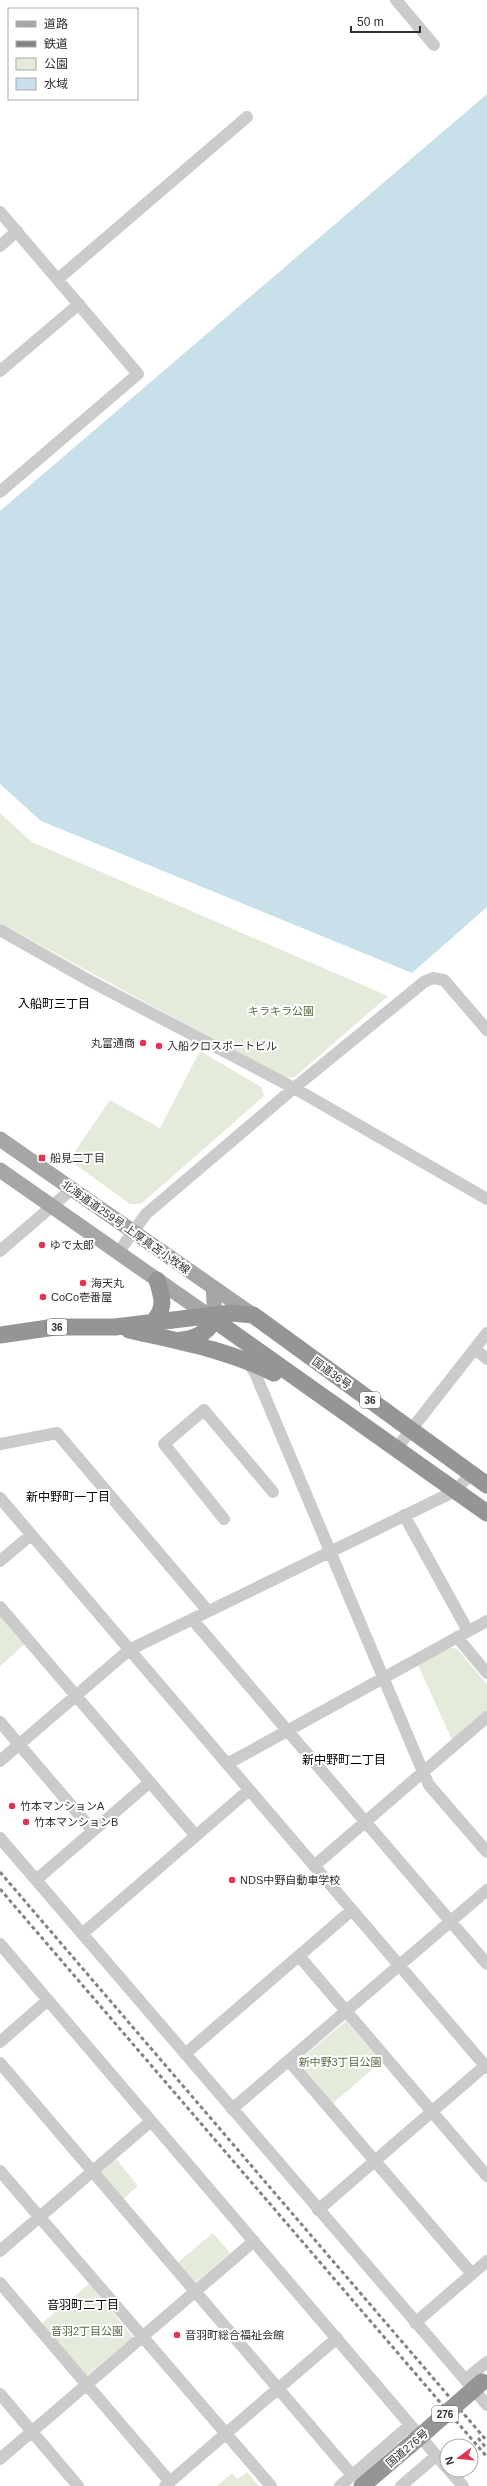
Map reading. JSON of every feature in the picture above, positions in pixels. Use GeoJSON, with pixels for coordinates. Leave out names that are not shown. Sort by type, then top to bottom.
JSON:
{"type":"FeatureCollection","features":[{"type":"Feature","properties":{"kind":"highway"},"geometry":{"type":"LineString","coordinates":[[151,1324],[160,1315],[164,1300],[157,1280]]}},
{"type":"Feature","properties":{"kind":"highway","name":"36"},"geometry":{"type":"LineString","coordinates":[[0,1335],[55,1326],[115,1327],[213,1317],[231,1313],[253,1315]]}},
{"type":"Feature","properties":{"kind":"highway","name":"国道36号"},"geometry":{"type":"LineString","coordinates":[[253,1315],[487,1485]]}},
{"type":"Feature","properties":{"kind":"highway","name":"36"},"geometry":{"type":"LineString","coordinates":[[175,1340],[190,1339],[201,1334],[213,1317]]}},
{"type":"Feature","properties":{"kind":"highway","name":"36"},"geometry":{"type":"LineString","coordinates":[[213,1317],[314,1391],[487,1513]]}},
{"type":"Feature","properties":{"kind":"highway","name":"36"},"geometry":{"type":"LineString","coordinates":[[115,1327],[209,1347],[248,1360],[314,1391]]}},
{"type":"Feature","properties":{"kind":"highway","name":"国道276号"},"geometry":{"type":"LineString","coordinates":[[378,2486],[480,2383]]}},
{"type":"Feature","properties":{"kind":"highway","name":"国道276号"},"geometry":{"type":"LineString","coordinates":[[357,2481],[412,2450]]}},
{"type":"Feature","properties":{"kind":"main road","name":"北海道道259号 上厚真苫小牧線"},"geometry":{"type":"LineString","coordinates":[[0,1139],[253,1315]]}},
{"type":"Feature","properties":{"kind":"main road"},"geometry":{"type":"LineString","coordinates":[[0,1170],[157,1280],[213,1317]]}},
{"type":"Feature","properties":{"kind":"main road"},"geometry":{"type":"LineString","coordinates":[[213,1288],[213,1317]]}},
{"type":"Feature","properties":{"kind":"street"},"geometry":{"type":"LineString","coordinates":[[396,0],[434,45]]}},
{"type":"Feature","properties":{"kind":"street"},"geometry":{"type":"LineString","coordinates":[[58,279],[247,117]]}},
{"type":"Feature","properties":{"kind":"street"},"geometry":{"type":"LineString","coordinates":[[0,212],[138,374],[0,492]]}},
{"type":"Feature","properties":{"kind":"street"},"geometry":{"type":"LineString","coordinates":[[0,246],[17,232]]}},
{"type":"Feature","properties":{"kind":"street"},"geometry":{"type":"LineString","coordinates":[[0,371],[79,304]]}},
{"type":"Feature","properties":{"kind":"street"},"geometry":{"type":"LineString","coordinates":[[0,930],[90,981],[294,1088],[487,1199]]}},
{"type":"Feature","properties":{"kind":"street"},"geometry":{"type":"LineString","coordinates":[[118,1253],[146,1214],[294,1088],[424,982],[433,978],[444,980],[486,1025]]}},
{"type":"Feature","properties":{"kind":"street"},"geometry":{"type":"LineString","coordinates":[[0,1251],[72,1189]]}},
{"type":"Feature","properties":{"kind":"street"},"geometry":{"type":"LineString","coordinates":[[396,1449],[487,1333]]}},
{"type":"Feature","properties":{"kind":"street"},"geometry":{"type":"LineString","coordinates":[[474,1349],[487,1359]]}},
{"type":"Feature","properties":{"kind":"street"},"geometry":{"type":"LineString","coordinates":[[248,1360],[332,1551],[429,1785],[487,1852]]}},
{"type":"Feature","properties":{"kind":"street"},"geometry":{"type":"LineString","coordinates":[[224,1519],[164,1444],[204,1410],[273,1492]]}},
{"type":"Feature","properties":{"kind":"street"},"geometry":{"type":"LineString","coordinates":[[0,1444],[57,1433],[208,1611]]}},
{"type":"Feature","properties":{"kind":"street"},"geometry":{"type":"LineString","coordinates":[[0,1761],[129,1650],[455,1491],[471,1474]]}},
{"type":"Feature","properties":{"kind":"street"},"geometry":{"type":"LineString","coordinates":[[0,1498],[486,2066],[318,2210]]}},
{"type":"Feature","properties":{"kind":"street"},"geometry":{"type":"LineString","coordinates":[[404,1515],[468,1631]]}},
{"type":"Feature","properties":{"kind":"street"},"geometry":{"type":"LineString","coordinates":[[0,1561],[31,1535]]}},
{"type":"Feature","properties":{"kind":"street"},"geometry":{"type":"LineString","coordinates":[[0,1607],[196,1836]]}},
{"type":"Feature","properties":{"kind":"street"},"geometry":{"type":"LineString","coordinates":[[192,1619],[487,1964]]}},
{"type":"Feature","properties":{"kind":"street"},"geometry":{"type":"LineString","coordinates":[[227,1764],[487,1621]]}},
{"type":"Feature","properties":{"kind":"street"},"geometry":{"type":"LineString","coordinates":[[457,1638],[487,1673]]}},
{"type":"Feature","properties":{"kind":"street"},"geometry":{"type":"LineString","coordinates":[[314,1866],[487,1717]]}},
{"type":"Feature","properties":{"kind":"street"},"geometry":{"type":"LineString","coordinates":[[0,1722],[93,1831]]}},
{"type":"Feature","properties":{"kind":"street"},"geometry":{"type":"LineString","coordinates":[[36,1880],[150,1782]]}},
{"type":"Feature","properties":{"kind":"street"},"geometry":{"type":"LineString","coordinates":[[82,1934],[249,1790]]}},
{"type":"Feature","properties":{"kind":"street"},"geometry":{"type":"LineString","coordinates":[[0,1838],[415,2323],[480,2383],[487,2405]]}},
{"type":"Feature","properties":{"kind":"street"},"geometry":{"type":"LineString","coordinates":[[232,2109],[487,1890]]}},
{"type":"Feature","properties":{"kind":"street"},"geometry":{"type":"LineString","coordinates":[[185,2054],[352,1910]]}},
{"type":"Feature","properties":{"kind":"street"},"geometry":{"type":"LineString","coordinates":[[0,1944],[439,2459]]}},
{"type":"Feature","properties":{"kind":"street"},"geometry":{"type":"LineString","coordinates":[[299,1956],[487,2176]]}},
{"type":"Feature","properties":{"kind":"street"},"geometry":{"type":"LineString","coordinates":[[0,2042],[48,2000]]}},
{"type":"Feature","properties":{"kind":"street"},"geometry":{"type":"LineString","coordinates":[[289,2061],[472,2274]]}},
{"type":"Feature","properties":{"kind":"street"},"geometry":{"type":"LineString","coordinates":[[0,2063],[357,2481]]}},
{"type":"Feature","properties":{"kind":"street"},"geometry":{"type":"LineString","coordinates":[[0,2251],[151,2121]]}},
{"type":"Feature","properties":{"kind":"street"},"geometry":{"type":"LineString","coordinates":[[0,2171],[142,2338],[271,2486]]}},
{"type":"Feature","properties":{"kind":"street"},"geometry":{"type":"LineString","coordinates":[[0,2460],[254,2241]]}},
{"type":"Feature","properties":{"kind":"street"},"geometry":{"type":"LineString","coordinates":[[415,2323],[487,2261]]}},
{"type":"Feature","properties":{"kind":"street"},"geometry":{"type":"LineString","coordinates":[[0,2283],[87,2385],[167,2484],[337,2338]]}},
{"type":"Feature","properties":{"kind":"street"},"geometry":{"type":"LineString","coordinates":[[480,2383],[487,2362]]}},
{"type":"Feature","properties":{"kind":"street"},"geometry":{"type":"LineString","coordinates":[[0,2394],[78,2486]]}},
{"type":"Feature","properties":{"kind":"street"},"geometry":{"type":"LineString","coordinates":[[340,2486],[357,2481],[410,2425]]}},
{"type":"Feature","properties":{"kind":"street"},"geometry":{"type":"LineString","coordinates":[[401,2486],[436,2456]]}},
{"type":"Feature","properties":{"kind":"street"},"geometry":{"type":"LineString","coordinates":[[456,2478],[463,2486]]}},
{"type":"Feature","properties":{"kind":"green space","name":"キラキラ公園"},"geometry":{"type":"Polygon","coordinates":[[[0,813],[32,842],[388,996],[295,1077],[284,1078],[0,923],[0,813]]]}},
{"type":"Feature","properties":{"kind":"green space"},"geometry":{"type":"Polygon","coordinates":[[[200,1051],[261,1087],[264,1096],[141,1204],[130,1204],[69,1160],[110,1100],[160,1128],[200,1051]]]}},
{"type":"Feature","properties":{"kind":"green space"},"geometry":{"type":"Polygon","coordinates":[[[0,1615],[25,1644],[0,1666],[0,1615]]]}},
{"type":"Feature","properties":{"kind":"green space"},"geometry":{"type":"Polygon","coordinates":[[[450,1648],[456,1648],[487,1684],[487,1711],[453,1742],[418,1665],[450,1648]]]}},
{"type":"Feature","properties":{"kind":"green space","name":"新中野3丁目公園"},"geometry":{"type":"Polygon","coordinates":[[[346,2021],[381,2062],[333,2103],[298,2061],[346,2021]]]}},
{"type":"Feature","properties":{"kind":"green space"},"geometry":{"type":"Polygon","coordinates":[[[116,2159],[138,2186],[122,2200],[100,2173],[116,2159]]]}},
{"type":"Feature","properties":{"kind":"green space"},"geometry":{"type":"Polygon","coordinates":[[[213,2233],[230,2253],[194,2284],[176,2264],[213,2233]]]}},
{"type":"Feature","properties":{"kind":"green space","name":"音羽2丁目公園"},"geometry":{"type":"Polygon","coordinates":[[[89,2284],[133,2337],[85,2377],[41,2324],[89,2284]]]}},
{"type":"Feature","properties":{"kind":"green space"},"geometry":{"type":"Polygon","coordinates":[[[247,2472],[259,2486],[217,2486],[232,2473],[238,2479],[247,2472]]]}},
{"type":"Feature","properties":{"kind":"water"},"geometry":{"type":"Polygon","coordinates":[[[487,94],[487,907],[412,973],[41,821],[0,784],[0,511],[487,94]]]}},
{"type":"Feature","properties":{"kind":"railway"},"geometry":{"type":"LineString","coordinates":[[0,1872],[487,2441]]}},
{"type":"Feature","properties":{"kind":"railway"},"geometry":{"type":"LineString","coordinates":[[0,1889],[487,2457]]}},
{"type":"Feature","properties":{"kind":"railway"},"geometry":{"type":"LineString","coordinates":[[479,2439],[487,2449]]}},
{"type":"Feature","properties":{"kind":"place","name":"丸富通商"},"geometry":{"type":"Point","coordinates":[143,1043]}},
{"type":"Feature","properties":{"kind":"place","name":"入船クロスポートビル"},"geometry":{"type":"Point","coordinates":[159,1046]}},
{"type":"Feature","properties":{"kind":"place","name":"船見二丁目"},"geometry":{"type":"Point","coordinates":[42,1158]}},
{"type":"Feature","properties":{"kind":"place","name":"ゆで太郎"},"geometry":{"type":"Point","coordinates":[42,1245]}},
{"type":"Feature","properties":{"kind":"place","name":"海天丸"},"geometry":{"type":"Point","coordinates":[83,1283]}},
{"type":"Feature","properties":{"kind":"place","name":"CoCo壱番屋"},"geometry":{"type":"Point","coordinates":[43,1297]}},
{"type":"Feature","properties":{"kind":"place","name":"竹本マンションA"},"geometry":{"type":"Point","coordinates":[12,1806]}},
{"type":"Feature","properties":{"kind":"place","name":"竹本マンションB"},"geometry":{"type":"Point","coordinates":[26,1822]}},
{"type":"Feature","properties":{"kind":"place","name":"NDS中野自動車学校"},"geometry":{"type":"Point","coordinates":[232,1880]}},
{"type":"Feature","properties":{"kind":"place","name":"音羽町総合福祉会館"},"geometry":{"type":"Point","coordinates":[177,2335]}},
{"type":"Feature","properties":{"kind":"district","name":"入船町三丁目"},"geometry":{"type":"Point","coordinates":[54,1004]}},
{"type":"Feature","properties":{"kind":"district","name":"新中野町一丁目"},"geometry":{"type":"Point","coordinates":[68,1497]}},
{"type":"Feature","properties":{"kind":"district","name":"新中野町二丁目"},"geometry":{"type":"Point","coordinates":[344,1760]}},
{"type":"Feature","properties":{"kind":"district","name":"音羽町二丁目"},"geometry":{"type":"Point","coordinates":[83,2305]}}]}
